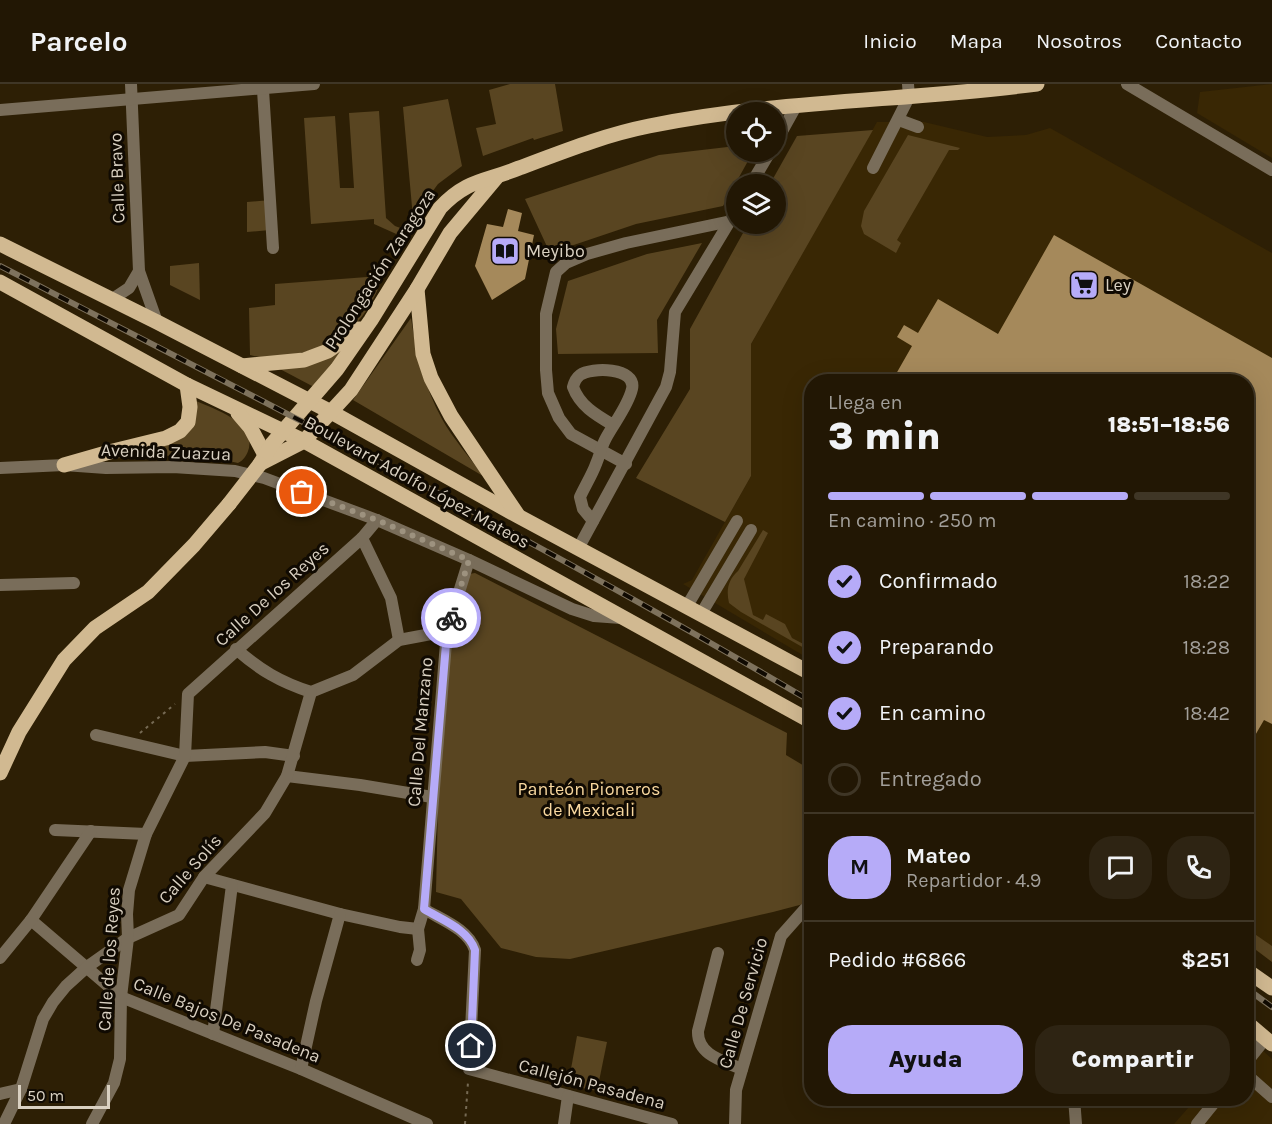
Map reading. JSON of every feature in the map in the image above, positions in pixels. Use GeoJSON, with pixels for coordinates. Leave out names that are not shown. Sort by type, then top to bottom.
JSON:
{"type":"FeatureCollection","features":[{"type":"Feature","properties":{"kind":"main road","name":"Prolongación Zaragoza"},"geometry":{"type":"LineString","coordinates":[[0,773],[19,732],[64,660],[95,628],[148,592],[194,545],[229,504],[263,460],[272,444],[337,369],[371,320],[440,208],[465,186],[480,180],[496,178],[578,145],[646,126],[723,113],[909,91],[1037,84]]}},
{"type":"Feature","properties":{"kind":"main road","name":"Prolongación Zaragoza"},"geometry":{"type":"LineString","coordinates":[[263,460],[304,441],[351,390],[417,289],[450,233],[496,178]]}},
{"type":"Feature","properties":{"kind":"main road","name":"Boulevard Adolfo López Mateos"},"geometry":{"type":"LineString","coordinates":[[0,244],[331,412],[518,516],[804,670]]}},
{"type":"Feature","properties":{"kind":"main road","name":"Boulevard Adolfo López Mateos"},"geometry":{"type":"LineString","coordinates":[[0,282],[187,385],[304,441],[804,718]]}},
{"type":"Feature","properties":{"kind":"main road"},"geometry":{"type":"LineString","coordinates":[[417,289],[423,354],[431,378],[451,416],[518,516]]}},
{"type":"Feature","properties":{"kind":"main road"},"geometry":{"type":"LineString","coordinates":[[242,366],[304,360],[328,351],[371,320]]}},
{"type":"Feature","properties":{"kind":"main road"},"geometry":{"type":"LineString","coordinates":[[64,465],[166,438],[180,431],[188,422],[190,407],[187,385]]}},
{"type":"Feature","properties":{"kind":"main road"},"geometry":{"type":"LineString","coordinates":[[232,406],[250,427],[263,460]]}},
{"type":"Feature","properties":{"kind":"main road"},"geometry":{"type":"LineString","coordinates":[[1254,976],[1272,988]]}},
{"type":"Feature","properties":{"kind":"main road"},"geometry":{"type":"LineString","coordinates":[[1254,1029],[1269,1041]]}},
{"type":"Feature","properties":{"kind":"street","name":"Calle Bravo"},"geometry":{"type":"LineString","coordinates":[[131,84],[139,271],[157,322]]}},
{"type":"Feature","properties":{"kind":"street"},"geometry":{"type":"LineString","coordinates":[[0,110],[314,84]]}},
{"type":"Feature","properties":{"kind":"street"},"geometry":{"type":"LineString","coordinates":[[1127,84],[1272,170]]}},
{"type":"Feature","properties":{"kind":"street"},"geometry":{"type":"LineString","coordinates":[[263,90],[273,248]]}},
{"type":"Feature","properties":{"kind":"street"},"geometry":{"type":"LineString","coordinates":[[873,168],[898,120],[909,91]]}},
{"type":"Feature","properties":{"kind":"street"},"geometry":{"type":"LineString","coordinates":[[786,124],[796,106]]}},
{"type":"Feature","properties":{"kind":"street"},"geometry":{"type":"LineString","coordinates":[[898,120],[918,127]]}},
{"type":"Feature","properties":{"kind":"street"},"geometry":{"type":"LineString","coordinates":[[626,464],[571,434],[559,418],[548,393],[546,314],[555,272],[566,263],[586,254],[726,218]]}},
{"type":"Feature","properties":{"kind":"street"},"geometry":{"type":"LineString","coordinates":[[579,547],[666,387],[670,372],[675,312],[726,229]]}},
{"type":"Feature","properties":{"kind":"street"},"geometry":{"type":"LineString","coordinates":[[111,300],[129,288],[139,271]]}},
{"type":"Feature","properties":{"kind":"street"},"geometry":{"type":"LineString","coordinates":[[593,521],[583,509],[580,497],[596,464],[600,450],[613,425],[632,388],[632,381],[627,375],[609,370],[579,376],[573,387],[575,393],[592,412],[613,425]]}},
{"type":"Feature","properties":{"kind":"street","name":"Avenida Zuazua"},"geometry":{"type":"LineString","coordinates":[[0,468],[64,465],[106,468],[173,467],[235,471],[264,478],[377,520],[469,560],[572,609],[594,616],[625,618]]}},
{"type":"Feature","properties":{"kind":"street","name":"Calle De los Reyes"},"geometry":{"type":"LineString","coordinates":[[188,694],[362,538],[377,520]]}},
{"type":"Feature","properties":{"kind":"street"},"geometry":{"type":"LineString","coordinates":[[687,606],[736,521]]}},
{"type":"Feature","properties":{"kind":"street"},"geometry":{"type":"LineString","coordinates":[[701,614],[751,530]]}},
{"type":"Feature","properties":{"kind":"street"},"geometry":{"type":"LineString","coordinates":[[362,538],[391,598],[399,640]]}},
{"type":"Feature","properties":{"kind":"street","name":"Calle Del Manzano"},"geometry":{"type":"LineString","coordinates":[[417,960],[420,950],[418,929],[424,909],[447,632],[469,560]]}},
{"type":"Feature","properties":{"kind":"street"},"geometry":{"type":"LineString","coordinates":[[0,585],[74,582]]}},
{"type":"Feature","properties":{"kind":"street"},"geometry":{"type":"LineString","coordinates":[[236,649],[260,670],[289,685],[311,692],[353,675],[399,640],[447,632]]}},
{"type":"Feature","properties":{"kind":"street","name":"Calle Solís"},"geometry":{"type":"LineString","coordinates":[[4,1124],[21,1089],[43,1019],[66,986],[87,967],[128,938],[179,915],[204,877],[265,813],[287,776],[311,692]]}},
{"type":"Feature","properties":{"kind":"street","name":"Calle de los Reyes"},"geometry":{"type":"LineString","coordinates":[[92,1124],[114,1083],[120,1059],[121,997],[128,938],[129,890],[146,834],[185,756],[188,694]]}},
{"type":"Feature","properties":{"kind":"street"},"geometry":{"type":"LineString","coordinates":[[96,735],[185,756],[265,752],[294,756]]}},
{"type":"Feature","properties":{"kind":"street"},"geometry":{"type":"LineString","coordinates":[[287,776],[432,797]]}},
{"type":"Feature","properties":{"kind":"street"},"geometry":{"type":"LineString","coordinates":[[55,830],[146,834]]}},
{"type":"Feature","properties":{"kind":"street"},"geometry":{"type":"LineString","coordinates":[[0,958],[31,920],[91,831]]}},
{"type":"Feature","properties":{"kind":"street"},"geometry":{"type":"LineString","coordinates":[[204,877],[340,914],[418,929]]}},
{"type":"Feature","properties":{"kind":"street"},"geometry":{"type":"LineString","coordinates":[[213,1034],[232,885]]}},
{"type":"Feature","properties":{"kind":"street"},"geometry":{"type":"LineString","coordinates":[[424,909],[465,934],[472,941],[475,950],[469,1069]]}},
{"type":"Feature","properties":{"kind":"street","name":"Calle De Servicio"},"geometry":{"type":"LineString","coordinates":[[735,1124],[734,1102],[742,1069],[781,936],[804,910]]}},
{"type":"Feature","properties":{"kind":"street"},"geometry":{"type":"LineString","coordinates":[[301,1069],[316,1001],[340,914]]}},
{"type":"Feature","properties":{"kind":"street","name":"Calle Bajos De Pasadena"},"geometry":{"type":"LineString","coordinates":[[31,920],[121,997],[301,1069],[427,1124]]}},
{"type":"Feature","properties":{"kind":"street"},"geometry":{"type":"LineString","coordinates":[[718,953],[698,1031],[698,1042],[702,1049],[713,1056],[742,1069]]}},
{"type":"Feature","properties":{"kind":"street"},"geometry":{"type":"LineString","coordinates":[[1254,1055],[1269,1041]]}},
{"type":"Feature","properties":{"kind":"street","name":"Callejón Pasadena"},"geometry":{"type":"LineString","coordinates":[[469,1069],[672,1124]]}},
{"type":"Feature","properties":{"kind":"street"},"geometry":{"type":"LineString","coordinates":[[1254,1081],[1272,1097]]}},
{"type":"Feature","properties":{"kind":"street"},"geometry":{"type":"LineString","coordinates":[[0,1094],[21,1089]]}},
{"type":"Feature","properties":{"kind":"street"},"geometry":{"type":"LineString","coordinates":[[564,1124],[568,1095]]}},
{"type":"Feature","properties":{"kind":"street"},"geometry":{"type":"LineString","coordinates":[[1075,1106],[1076,1124]]}},
{"type":"Feature","properties":{"kind":"street"},"geometry":{"type":"LineString","coordinates":[[1197,1124],[1212,1106]]}},
{"type":"Feature","properties":{"kind":"path"},"geometry":{"type":"LineString","coordinates":[[128,742],[188,694]]}},
{"type":"Feature","properties":{"kind":"path"},"geometry":{"type":"LineString","coordinates":[[465,1124],[469,1069]]}},
{"type":"Feature","properties":{"kind":"shaded area"},"geometry":{"type":"Polygon","coordinates":[[[1272,84],[1272,158],[1197,113],[1200,92],[1272,84]]]}},
{"type":"Feature","properties":{"kind":"shaded area"},"geometry":{"type":"Polygon","coordinates":[[[877,122],[924,122],[987,137],[1026,135],[1050,128],[1272,253],[1272,962],[1254,949],[1254,374],[804,374],[804,656],[683,584],[692,580],[751,476],[751,344],[877,122]]]}},
{"type":"Feature","properties":{"kind":"shaded area"},"geometry":{"type":"Polygon","coordinates":[[[1254,1043],[1272,1059],[1272,1124],[1174,1124],[1190,1106],[1254,1106],[1254,1043]]]}},
{"type":"Feature","properties":{"kind":"green space"},"geometry":{"type":"Polygon","coordinates":[[[510,84],[555,84],[563,131],[534,140],[533,138],[483,156],[476,128],[496,124],[489,90],[510,84]]]}},
{"type":"Feature","properties":{"kind":"green space"},"geometry":{"type":"Polygon","coordinates":[[[448,99],[462,166],[438,184],[413,218],[403,107],[448,99]]]}},
{"type":"Feature","properties":{"kind":"green space"},"geometry":{"type":"Polygon","coordinates":[[[379,111],[386,218],[395,226],[406,230],[403,237],[374,224],[374,219],[311,224],[304,118],[335,116],[340,188],[354,188],[349,113],[379,111]]]}},
{"type":"Feature","properties":{"kind":"green space"},"geometry":{"type":"Polygon","coordinates":[[[873,130],[751,344],[751,476],[725,522],[636,478],[690,389],[690,329],[742,234],[786,234],[786,174],[776,174],[782,162],[786,162],[786,156],[797,136],[873,130]]]}},
{"type":"Feature","properties":{"kind":"green space"},"geometry":{"type":"Polygon","coordinates":[[[908,135],[960,148],[949,150],[897,240],[901,243],[896,253],[864,234],[861,226],[864,211],[908,135]]]}},
{"type":"Feature","properties":{"kind":"green space"},"geometry":{"type":"Polygon","coordinates":[[[726,147],[726,162],[747,162],[741,174],[726,174],[726,201],[723,206],[636,224],[550,253],[525,199],[659,155],[726,147]]]}},
{"type":"Feature","properties":{"kind":"green space"},"geometry":{"type":"Polygon","coordinates":[[[270,200],[270,230],[247,232],[247,202],[270,200]]]}},
{"type":"Feature","properties":{"kind":"green space"},"geometry":{"type":"Polygon","coordinates":[[[702,243],[657,320],[658,353],[558,354],[556,329],[568,281],[647,254],[702,243]]]}},
{"type":"Feature","properties":{"kind":"green space"},"geometry":{"type":"Polygon","coordinates":[[[199,263],[200,300],[170,285],[170,266],[199,263]]]}},
{"type":"Feature","properties":{"kind":"green space"},"geometry":{"type":"Polygon","coordinates":[[[367,277],[382,279],[375,296],[357,322],[334,341],[304,352],[287,355],[264,357],[250,355],[249,308],[275,305],[275,284],[367,277]]]}},
{"type":"Feature","properties":{"kind":"green space"},"geometry":{"type":"Polygon","coordinates":[[[411,318],[422,370],[436,407],[451,434],[483,476],[353,400],[411,318]]]}},
{"type":"Feature","properties":{"kind":"green space"},"geometry":{"type":"Polygon","coordinates":[[[352,341],[314,387],[278,368],[352,341]]]}},
{"type":"Feature","properties":{"kind":"green space"},"geometry":{"type":"Polygon","coordinates":[[[196,401],[231,418],[246,431],[249,448],[240,462],[170,456],[102,460],[184,437],[195,416],[196,401]]]}},
{"type":"Feature","properties":{"kind":"green space"},"geometry":{"type":"Polygon","coordinates":[[[763,530],[768,533],[744,579],[753,615],[763,620],[766,614],[785,624],[792,638],[804,644],[804,648],[729,603],[730,582],[763,530]]]}},
{"type":"Feature","properties":{"kind":"green space","name":"Panteón Pioneros de Mexicali"},"geometry":{"type":"Polygon","coordinates":[[[475,573],[787,733],[786,755],[804,766],[804,904],[570,959],[536,957],[501,948],[461,899],[436,892],[439,761],[451,633],[469,574],[475,573]]]}},
{"type":"Feature","properties":{"kind":"green space"},"geometry":{"type":"Polygon","coordinates":[[[1254,934],[1272,946],[1272,962],[1254,948],[1254,934]]]}},
{"type":"Feature","properties":{"kind":"green space"},"geometry":{"type":"Polygon","coordinates":[[[577,1036],[607,1042],[597,1091],[568,1085],[577,1036]]]}},
{"type":"Feature","properties":{"kind":"building","name":"Meyibo"},"geometry":{"type":"Polygon","coordinates":[[[508,209],[522,213],[518,231],[534,235],[525,279],[492,300],[475,266],[487,224],[503,227],[508,209]]]}},
{"type":"Feature","properties":{"kind":"building","name":"Ley"},"geometry":{"type":"Polygon","coordinates":[[[1054,235],[1272,358],[1272,724],[1264,720],[1254,737],[1254,374],[896,374],[912,346],[897,337],[904,325],[918,333],[938,299],[998,334],[1054,235]]]}},
{"type":"Feature","properties":{"kind":"railway"},"geometry":{"type":"LineString","coordinates":[[0,266],[511,532],[804,697]]}},
{"type":"Feature","properties":{"kind":"railway"},"geometry":{"type":"LineString","coordinates":[[1254,994],[1272,1007]]}},
{"type":"Feature","properties":{"kind":"way so far"},"geometry":{"type":"LineString","coordinates":[[302,492],[377,520],[469,560],[451,618]]}},
{"type":"Feature","properties":{"kind":"place","name":"Meyibo"},"geometry":{"type":"Point","coordinates":[505,251]}},
{"type":"Feature","properties":{"kind":"place","name":"Ley"},"geometry":{"type":"Point","coordinates":[1084,285]}},
{"type":"Feature","properties":{"kind":"route"},"geometry":{"type":"LineString","coordinates":[[451,618],[447,632],[424,909],[465,934],[472,941],[476,958],[471,1046]]}}]}
